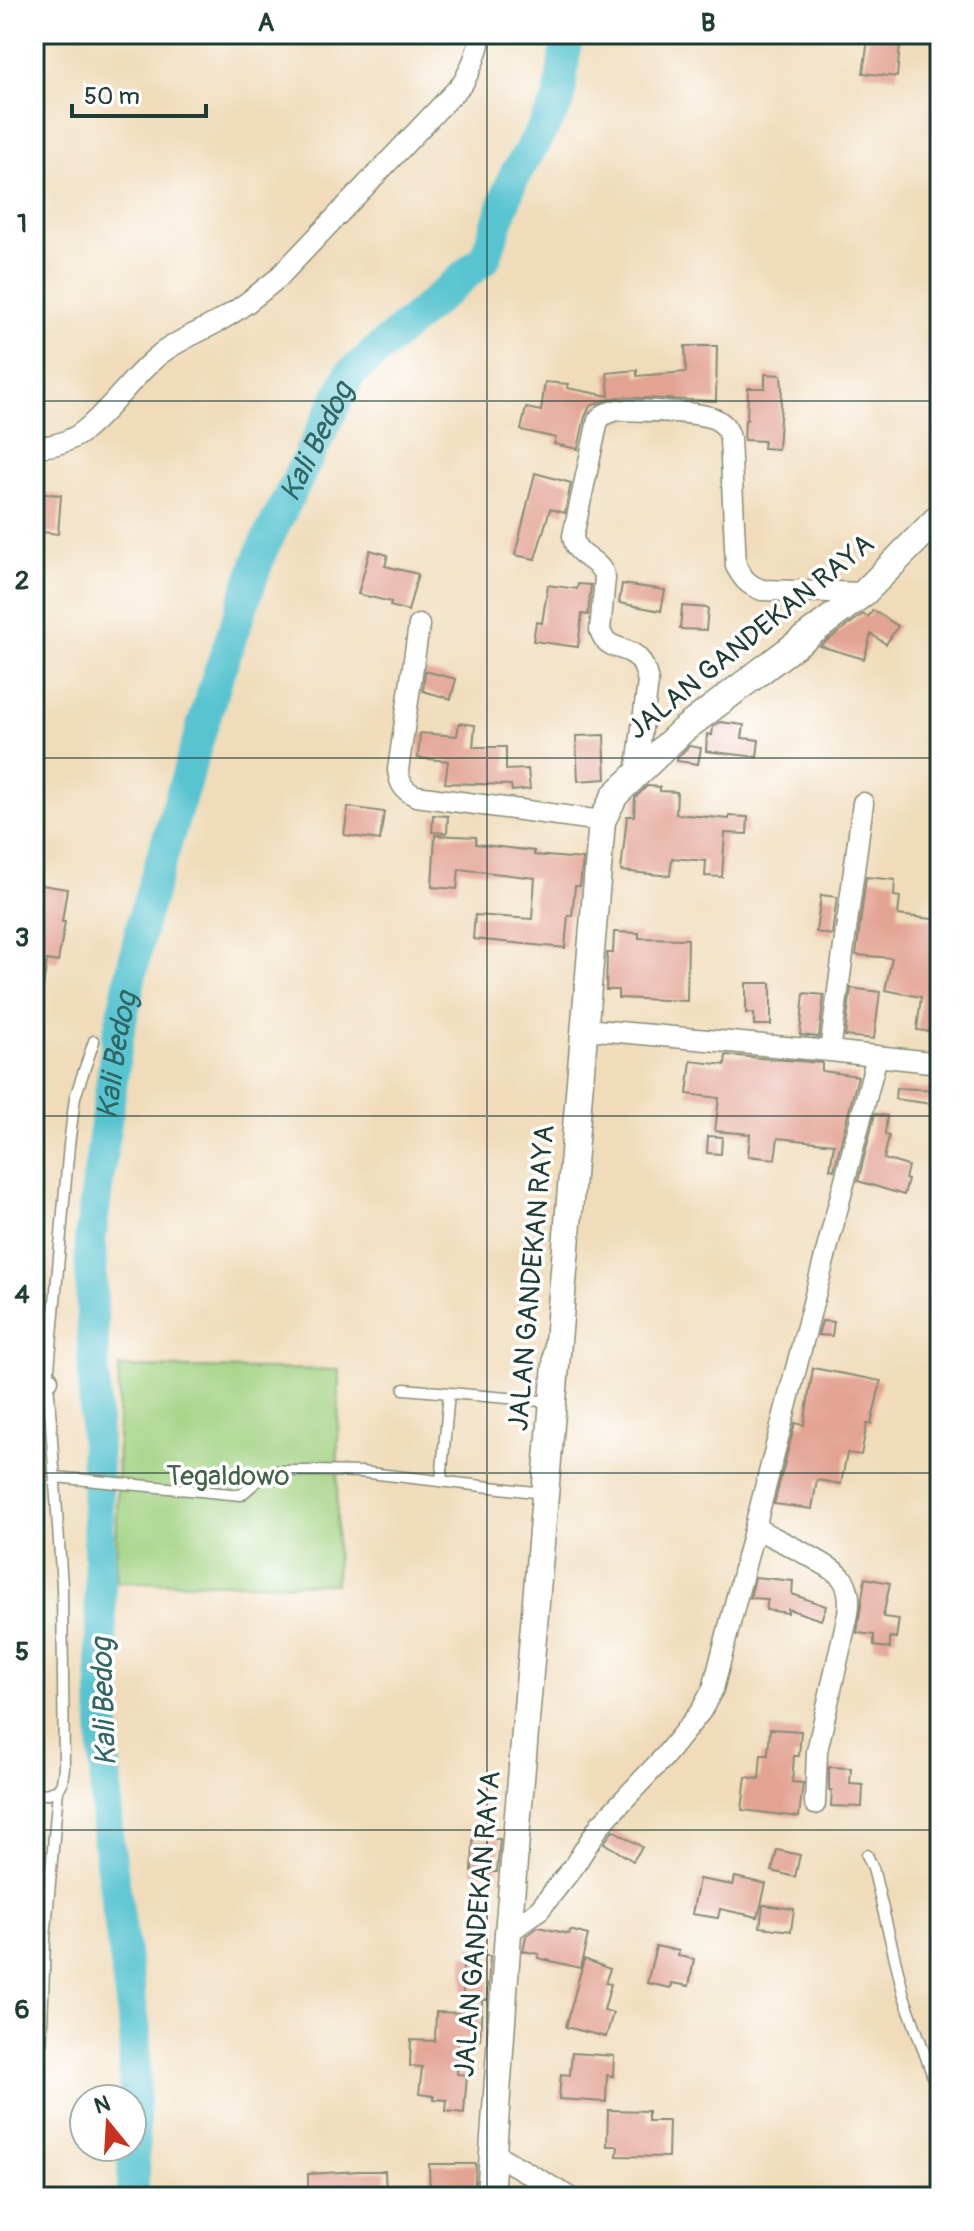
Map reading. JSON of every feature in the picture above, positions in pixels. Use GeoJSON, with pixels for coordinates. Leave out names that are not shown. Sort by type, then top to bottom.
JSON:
{"type":"FeatureCollection","features":[{"type":"Feature","properties":{"kind":"street"},"geometry":{"type":"LineString","coordinates":[[34,446],[44,447],[65,441],[84,431],[156,357],[174,344],[220,321],[277,279],[463,83],[479,49],[481,34]]}},
{"type":"Feature","properties":{"kind":"street"},"geometry":{"type":"LineString","coordinates":[[636,774],[648,682],[645,668],[639,657],[606,643],[602,636],[604,571],[580,554],[573,542],[598,420],[605,414],[617,410],[702,415],[718,420],[725,426],[730,438],[736,566],[743,580],[762,590],[864,593]]}},
{"type":"Feature","properties":{"kind":"street","name":"JALAN GANDEKAN RAYA"},"geometry":{"type":"LineString","coordinates":[[490,2197],[508,1933],[602,821],[615,795],[683,730],[864,593],[940,516]]}},
{"type":"Feature","properties":{"kind":"street"},"geometry":{"type":"LineString","coordinates":[[419,625],[398,770],[405,791],[416,796],[602,821]]}},
{"type":"Feature","properties":{"kind":"street"},"geometry":{"type":"LineString","coordinates":[[830,1051],[863,803]]}},
{"type":"Feature","properties":{"kind":"street"},"geometry":{"type":"LineString","coordinates":[[585,1029],[940,1063]]}},
{"type":"Feature","properties":{"kind":"street"},"geometry":{"type":"LineString","coordinates":[[508,1933],[540,1909],[574,1866],[600,1825],[664,1757],[701,1711],[713,1689],[877,1056]]}},
{"type":"Feature","properties":{"kind":"street"},"geometry":{"type":"LineString","coordinates":[[755,1528],[834,1571],[847,1586],[850,1599],[817,1751],[815,1804]]}},
{"type":"Feature","properties":{"kind":"street"},"geometry":{"type":"LineString","coordinates":[[492,2152],[569,2197]]}},
{"type":"Feature","properties":{"kind":"lane"},"geometry":{"type":"LineString","coordinates":[[36,2197],[37,2062],[58,1790],[64,1767],[60,1477],[41,1380],[75,1097],[94,1041]]}},
{"type":"Feature","properties":{"kind":"lane"},"geometry":{"type":"LineString","coordinates":[[404,1389],[554,1402]]}},
{"type":"Feature","properties":{"kind":"lane"},"geometry":{"type":"LineString","coordinates":[[441,1481],[449,1393]]}},
{"type":"Feature","properties":{"kind":"lane"},"geometry":{"type":"LineString","coordinates":[[60,1477],[241,1495],[276,1471],[361,1472],[547,1494]]}},
{"type":"Feature","properties":{"kind":"lane"},"geometry":{"type":"LineString","coordinates":[[34,1792],[45,1794],[58,1790]]}},
{"type":"Feature","properties":{"kind":"lane"},"geometry":{"type":"LineString","coordinates":[[867,1855],[873,1868],[904,1996],[940,2096]]}},
{"type":"Feature","properties":{"kind":"green space","name":"Tegaldowo"},"geometry":{"type":"Polygon","coordinates":[[[119,1367],[339,1370],[336,1584],[116,1582],[119,1367]]]}},
{"type":"Feature","properties":{"kind":"building"},"geometry":{"type":"Polygon","coordinates":[[[869,34],[901,34],[897,77],[863,73],[869,34]]]}},
{"type":"Feature","properties":{"kind":"building"},"geometry":{"type":"Polygon","coordinates":[[[685,346],[717,346],[716,401],[617,397],[601,402],[590,406],[578,449],[554,444],[556,438],[521,430],[526,408],[541,411],[545,382],[568,384],[567,388],[609,396],[607,373],[637,370],[637,376],[686,372],[685,346]]]}},
{"type":"Feature","properties":{"kind":"building"},"geometry":{"type":"Polygon","coordinates":[[[765,374],[781,375],[778,449],[763,448],[764,441],[744,440],[748,388],[765,388],[765,374]]]}},
{"type":"Feature","properties":{"kind":"building"},"geometry":{"type":"Polygon","coordinates":[[[535,473],[571,483],[565,513],[550,509],[535,559],[515,555],[535,473]]]}},
{"type":"Feature","properties":{"kind":"building"},"geometry":{"type":"Polygon","coordinates":[[[34,493],[61,495],[58,534],[34,531],[34,493]]]}},
{"type":"Feature","properties":{"kind":"building"},"geometry":{"type":"Polygon","coordinates":[[[370,550],[388,555],[385,566],[418,574],[408,611],[390,606],[391,602],[358,594],[370,550]]]}},
{"type":"Feature","properties":{"kind":"building"},"geometry":{"type":"Polygon","coordinates":[[[578,584],[591,585],[588,615],[582,614],[578,647],[533,641],[536,622],[542,623],[548,585],[577,589],[578,584]]]}},
{"type":"Feature","properties":{"kind":"building"},"geometry":{"type":"Polygon","coordinates":[[[622,584],[665,590],[661,611],[619,603],[622,584]]]}},
{"type":"Feature","properties":{"kind":"building"},"geometry":{"type":"Polygon","coordinates":[[[682,606],[708,608],[706,630],[680,629],[682,606]]]}},
{"type":"Feature","properties":{"kind":"building"},"geometry":{"type":"Polygon","coordinates":[[[873,610],[898,626],[886,644],[871,634],[864,659],[820,646],[863,614],[868,617],[873,610]]]}},
{"type":"Feature","properties":{"kind":"building"},"geometry":{"type":"Polygon","coordinates":[[[425,671],[456,679],[451,699],[423,691],[425,671]]]}},
{"type":"Feature","properties":{"kind":"building"},"geometry":{"type":"Polygon","coordinates":[[[720,722],[744,725],[742,738],[759,740],[757,757],[706,751],[707,734],[712,735],[713,727],[720,722]]]}},
{"type":"Feature","properties":{"kind":"building"},"geometry":{"type":"Polygon","coordinates":[[[459,723],[475,725],[473,747],[506,747],[506,770],[528,769],[530,789],[512,791],[511,785],[445,783],[448,761],[418,758],[420,733],[457,736],[459,723]]]}},
{"type":"Feature","properties":{"kind":"building"},"geometry":{"type":"Polygon","coordinates":[[[604,735],[606,779],[578,781],[576,736],[604,735]]]}},
{"type":"Feature","properties":{"kind":"building"},"geometry":{"type":"Polygon","coordinates":[[[689,746],[701,748],[698,764],[677,761],[689,746]]]}},
{"type":"Feature","properties":{"kind":"building"},"geometry":{"type":"Polygon","coordinates":[[[647,786],[677,792],[676,814],[729,819],[729,816],[748,817],[747,834],[725,833],[722,877],[705,876],[706,861],[672,858],[670,876],[621,871],[627,816],[634,816],[635,798],[647,786]]]}},
{"type":"Feature","properties":{"kind":"building"},"geometry":{"type":"Polygon","coordinates":[[[348,807],[384,812],[380,840],[344,835],[348,807]]]}},
{"type":"Feature","properties":{"kind":"building"},"geometry":{"type":"Polygon","coordinates":[[[433,815],[448,816],[447,833],[432,832],[433,815]]]}},
{"type":"Feature","properties":{"kind":"building"},"geometry":{"type":"Polygon","coordinates":[[[435,835],[476,837],[476,844],[534,851],[534,855],[583,859],[580,886],[575,886],[572,916],[568,915],[565,948],[473,939],[475,915],[532,919],[535,878],[459,869],[457,889],[432,887],[435,835]]]}},
{"type":"Feature","properties":{"kind":"building"},"geometry":{"type":"Polygon","coordinates":[[[866,877],[895,880],[894,896],[900,897],[898,915],[940,920],[940,1033],[917,1030],[921,997],[885,990],[892,958],[856,955],[866,877]]]}},
{"type":"Feature","properties":{"kind":"building"},"geometry":{"type":"Polygon","coordinates":[[[36,884],[67,889],[58,962],[47,960],[43,988],[34,987],[36,884]]]}},
{"type":"Feature","properties":{"kind":"building"},"geometry":{"type":"Polygon","coordinates":[[[821,895],[837,897],[832,935],[816,932],[821,895]]]}},
{"type":"Feature","properties":{"kind":"building"},"geometry":{"type":"Polygon","coordinates":[[[614,932],[639,933],[639,938],[688,939],[687,1001],[618,998],[618,990],[606,990],[607,953],[613,953],[614,932]]]}},
{"type":"Feature","properties":{"kind":"building"},"geometry":{"type":"Polygon","coordinates":[[[746,983],[771,983],[771,1025],[754,1025],[754,1013],[746,1013],[746,983]]]}},
{"type":"Feature","properties":{"kind":"building"},"geometry":{"type":"Polygon","coordinates":[[[851,988],[880,992],[874,1039],[845,1036],[851,988]]]}},
{"type":"Feature","properties":{"kind":"building"},"geometry":{"type":"Polygon","coordinates":[[[804,993],[824,995],[819,1037],[800,1035],[804,993]]]}},
{"type":"Feature","properties":{"kind":"building"},"geometry":{"type":"Polygon","coordinates":[[[726,1055],[822,1063],[822,1071],[858,1076],[834,1170],[830,1169],[834,1144],[778,1138],[775,1159],[748,1156],[750,1134],[715,1131],[719,1098],[687,1094],[691,1061],[725,1065],[726,1055]]]}},
{"type":"Feature","properties":{"kind":"building"},"geometry":{"type":"Polygon","coordinates":[[[896,1088],[940,1090],[940,1105],[895,1099],[896,1088]]]}},
{"type":"Feature","properties":{"kind":"building"},"geometry":{"type":"Polygon","coordinates":[[[875,1114],[887,1116],[885,1135],[889,1136],[884,1159],[908,1166],[904,1195],[858,1181],[875,1114]]]}},
{"type":"Feature","properties":{"kind":"building"},"geometry":{"type":"Polygon","coordinates":[[[708,1136],[722,1137],[721,1154],[707,1153],[708,1136]]]}},
{"type":"Feature","properties":{"kind":"building"},"geometry":{"type":"Polygon","coordinates":[[[822,1321],[834,1322],[832,1336],[818,1335],[822,1321]]]}},
{"type":"Feature","properties":{"kind":"building"},"geometry":{"type":"Polygon","coordinates":[[[813,1368],[881,1381],[871,1424],[867,1424],[861,1455],[847,1453],[841,1484],[817,1480],[812,1509],[774,1504],[795,1423],[804,1425],[813,1368]]]}},
{"type":"Feature","properties":{"kind":"building"},"geometry":{"type":"Polygon","coordinates":[[[755,1577],[793,1581],[792,1594],[826,1606],[821,1620],[788,1609],[788,1613],[766,1610],[768,1599],[750,1598],[755,1577]]]}},
{"type":"Feature","properties":{"kind":"building"},"geometry":{"type":"Polygon","coordinates":[[[865,1578],[890,1583],[883,1617],[899,1619],[896,1638],[890,1637],[890,1648],[874,1646],[874,1635],[857,1633],[865,1578]]]}},
{"type":"Feature","properties":{"kind":"building"},"geometry":{"type":"Polygon","coordinates":[[[770,1729],[801,1731],[799,1756],[794,1756],[792,1782],[803,1783],[799,1817],[742,1810],[746,1777],[759,1779],[761,1755],[768,1755],[770,1729]]]}},
{"type":"Feature","properties":{"kind":"building"},"geometry":{"type":"Polygon","coordinates":[[[829,1767],[851,1768],[850,1784],[863,1785],[862,1807],[831,1806],[829,1767]]]}},
{"type":"Feature","properties":{"kind":"building"},"geometry":{"type":"Polygon","coordinates":[[[613,1830],[642,1847],[633,1861],[604,1843],[613,1830]]]}},
{"type":"Feature","properties":{"kind":"building"},"geometry":{"type":"Polygon","coordinates":[[[473,1839],[500,1839],[497,1872],[472,1872],[473,1839]]]}},
{"type":"Feature","properties":{"kind":"building"},"geometry":{"type":"Polygon","coordinates":[[[777,1850],[800,1855],[795,1877],[772,1871],[777,1850]]]}},
{"type":"Feature","properties":{"kind":"building"},"geometry":{"type":"Polygon","coordinates":[[[735,1877],[766,1884],[758,1917],[720,1909],[718,1918],[692,1914],[699,1879],[733,1885],[735,1877]]]}},
{"type":"Feature","properties":{"kind":"building"},"geometry":{"type":"Polygon","coordinates":[[[763,1905],[794,1909],[791,1931],[760,1927],[763,1905]]]}},
{"type":"Feature","properties":{"kind":"building"},"geometry":{"type":"Polygon","coordinates":[[[538,1927],[588,1935],[580,1968],[538,1958],[539,1954],[523,1951],[526,1936],[538,1927]]]}},
{"type":"Feature","properties":{"kind":"building"},"geometry":{"type":"Polygon","coordinates":[[[656,1946],[679,1951],[678,1956],[694,1959],[689,1986],[672,1983],[671,1988],[647,1983],[656,1946]]]}},
{"type":"Feature","properties":{"kind":"building"},"geometry":{"type":"Polygon","coordinates":[[[463,1955],[490,1956],[487,2000],[482,2000],[480,2040],[459,2039],[457,2074],[467,2075],[464,2113],[446,2111],[447,2100],[419,2094],[422,2067],[410,2066],[411,2040],[435,2041],[436,2012],[463,2013],[463,1955]]]}},
{"type":"Feature","properties":{"kind":"building"},"geometry":{"type":"Polygon","coordinates":[[[584,1959],[610,1969],[605,1983],[611,1984],[604,2010],[613,2013],[606,2037],[566,2027],[584,1959]]]}},
{"type":"Feature","properties":{"kind":"building"},"geometry":{"type":"Polygon","coordinates":[[[572,2053],[614,2056],[613,2076],[607,2075],[606,2102],[559,2099],[561,2074],[570,2075],[572,2053]]]}},
{"type":"Feature","properties":{"kind":"building"},"geometry":{"type":"Polygon","coordinates":[[[608,2110],[648,2111],[648,2121],[669,2121],[668,2157],[617,2156],[618,2146],[607,2146],[608,2110]]]}},
{"type":"Feature","properties":{"kind":"building"},"geometry":{"type":"Polygon","coordinates":[[[429,2164],[476,2164],[474,2197],[468,2197],[468,2194],[430,2194],[429,2164]]]}},
{"type":"Feature","properties":{"kind":"building"},"geometry":{"type":"Polygon","coordinates":[[[385,2171],[386,2197],[308,2197],[308,2174],[385,2171]]]}},
{"type":"Feature","properties":{"kind":"waterway","name":"Kali Bedog"},"geometry":{"type":"LineString","coordinates":[[131,2197],[135,2032],[107,1833],[90,1240],[118,1035],[143,919],[218,675],[262,550],[350,374],[485,258],[513,178],[559,101],[567,34]]}}]}
